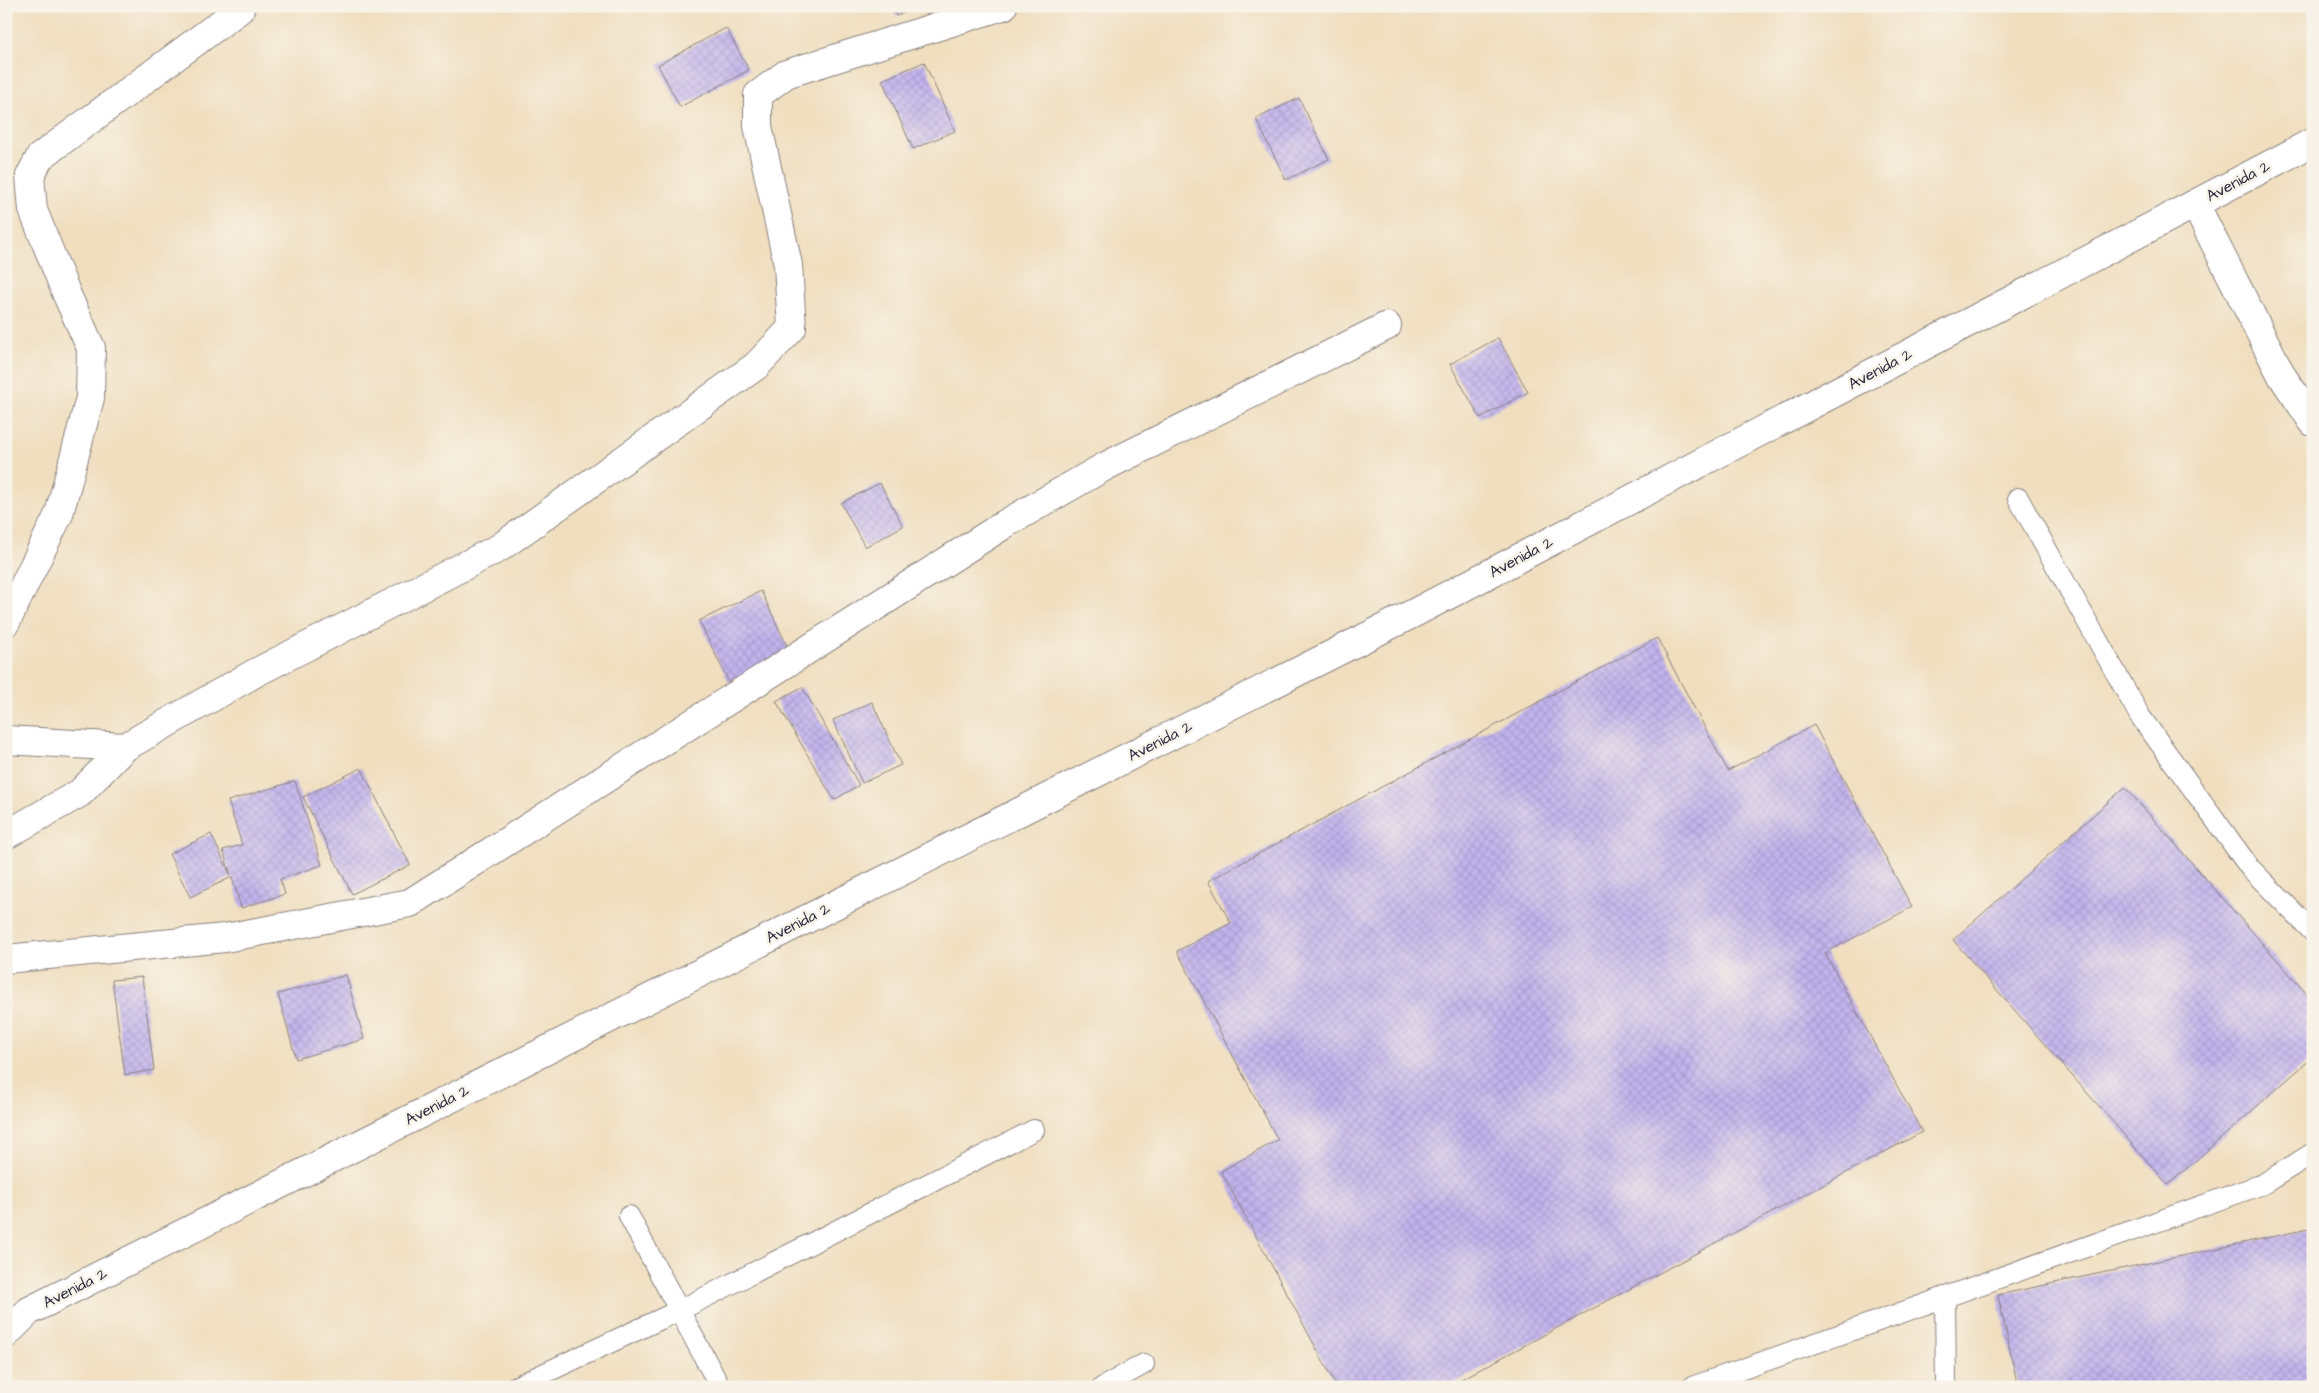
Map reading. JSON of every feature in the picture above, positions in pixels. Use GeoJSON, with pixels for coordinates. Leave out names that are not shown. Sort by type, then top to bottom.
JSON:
{"type":"FeatureCollection","features":[{"type":"Feature","properties":{"kind":"street"},"geometry":{"type":"LineString","coordinates":[[6,835],[80,793],[125,747],[255,673],[499,548],[756,366],[792,328],[788,265],[758,126],[758,95],[786,74],[1003,6]]}},
{"type":"Feature","properties":{"kind":"street"},"geometry":{"type":"LineString","coordinates":[[6,622],[59,514],[90,398],[91,348],[67,295],[33,210],[30,176],[40,156],[240,9]]}},
{"type":"Feature","properties":{"kind":"street","name":"Avenida 2"},"geometry":{"type":"LineString","coordinates":[[6,1334],[29,1311],[1416,612],[2313,142]]}},
{"type":"Feature","properties":{"kind":"street"},"geometry":{"type":"LineString","coordinates":[[2195,204],[2282,376],[2313,422]]}},
{"type":"Feature","properties":{"kind":"street"},"geometry":{"type":"LineString","coordinates":[[6,959],[225,938],[410,903],[1005,524],[1104,467],[1386,326]]}},
{"type":"Feature","properties":{"kind":"street"},"geometry":{"type":"LineString","coordinates":[[6,740],[125,747]]}},
{"type":"Feature","properties":{"kind":"lane"},"geometry":{"type":"LineString","coordinates":[[2018,498],[2140,716],[2250,868],[2313,932]]}},
{"type":"Feature","properties":{"kind":"lane"},"geometry":{"type":"LineString","coordinates":[[515,1387],[680,1310],[1034,1130]]}},
{"type":"Feature","properties":{"kind":"lane"},"geometry":{"type":"LineString","coordinates":[[1692,1387],[2263,1184],[2313,1153]]}},
{"type":"Feature","properties":{"kind":"lane"},"geometry":{"type":"LineString","coordinates":[[629,1216],[720,1387]]}},
{"type":"Feature","properties":{"kind":"lane"},"geometry":{"type":"LineString","coordinates":[[1945,1297],[1946,1387]]}},
{"type":"Feature","properties":{"kind":"lane"},"geometry":{"type":"LineString","coordinates":[[1103,1387],[1144,1364]]}},
{"type":"Feature","properties":{"kind":"building"},"geometry":{"type":"Polygon","coordinates":[[[892,6],[918,6],[896,16],[892,6]]]}},
{"type":"Feature","properties":{"kind":"building"},"geometry":{"type":"Polygon","coordinates":[[[726,28],[749,70],[680,107],[658,65],[726,28]]]}},
{"type":"Feature","properties":{"kind":"building"},"geometry":{"type":"Polygon","coordinates":[[[924,62],[955,131],[913,149],[882,80],[924,62]]]}},
{"type":"Feature","properties":{"kind":"building"},"geometry":{"type":"Polygon","coordinates":[[[1299,98],[1329,159],[1286,180],[1256,119],[1299,98]]]}},
{"type":"Feature","properties":{"kind":"building"},"geometry":{"type":"Polygon","coordinates":[[[1498,338],[1528,392],[1480,418],[1450,364],[1498,338]]]}},
{"type":"Feature","properties":{"kind":"building"},"geometry":{"type":"Polygon","coordinates":[[[880,483],[903,526],[865,547],[841,503],[880,483]]]}},
{"type":"Feature","properties":{"kind":"building"},"geometry":{"type":"Polygon","coordinates":[[[761,591],[790,652],[729,682],[699,621],[761,591]]]}},
{"type":"Feature","properties":{"kind":"building"},"geometry":{"type":"Polygon","coordinates":[[[1657,638],[1728,771],[1814,725],[1912,907],[1825,953],[1922,1132],[1447,1387],[1337,1387],[1221,1171],[1278,1140],[1177,951],[1231,923],[1208,881],[1657,638]]]}},
{"type":"Feature","properties":{"kind":"building"},"geometry":{"type":"Polygon","coordinates":[[[802,687],[859,785],[834,800],[776,701],[802,687]]]}},
{"type":"Feature","properties":{"kind":"building"},"geometry":{"type":"Polygon","coordinates":[[[872,702],[901,765],[862,783],[833,720],[872,702]]]}},
{"type":"Feature","properties":{"kind":"building"},"geometry":{"type":"Polygon","coordinates":[[[361,768],[410,865],[352,894],[303,797],[361,768]]]}},
{"type":"Feature","properties":{"kind":"building"},"geometry":{"type":"Polygon","coordinates":[[[295,781],[322,865],[280,879],[285,894],[241,908],[232,877],[190,897],[169,854],[211,834],[231,876],[223,850],[242,845],[228,801],[295,781]]]}},
{"type":"Feature","properties":{"kind":"building"},"geometry":{"type":"Polygon","coordinates":[[[2125,787],[2313,1001],[2313,1057],[2168,1185],[1953,940],[2125,787]]]}},
{"type":"Feature","properties":{"kind":"building"},"geometry":{"type":"Polygon","coordinates":[[[346,975],[364,1039],[296,1059],[278,994],[346,975]]]}},
{"type":"Feature","properties":{"kind":"building"},"geometry":{"type":"Polygon","coordinates":[[[142,977],[154,1070],[125,1075],[112,980],[142,977]]]}},
{"type":"Feature","properties":{"kind":"building"},"geometry":{"type":"Polygon","coordinates":[[[2313,1228],[2313,1387],[2018,1387],[1998,1295],[2313,1228]]]}}]}
